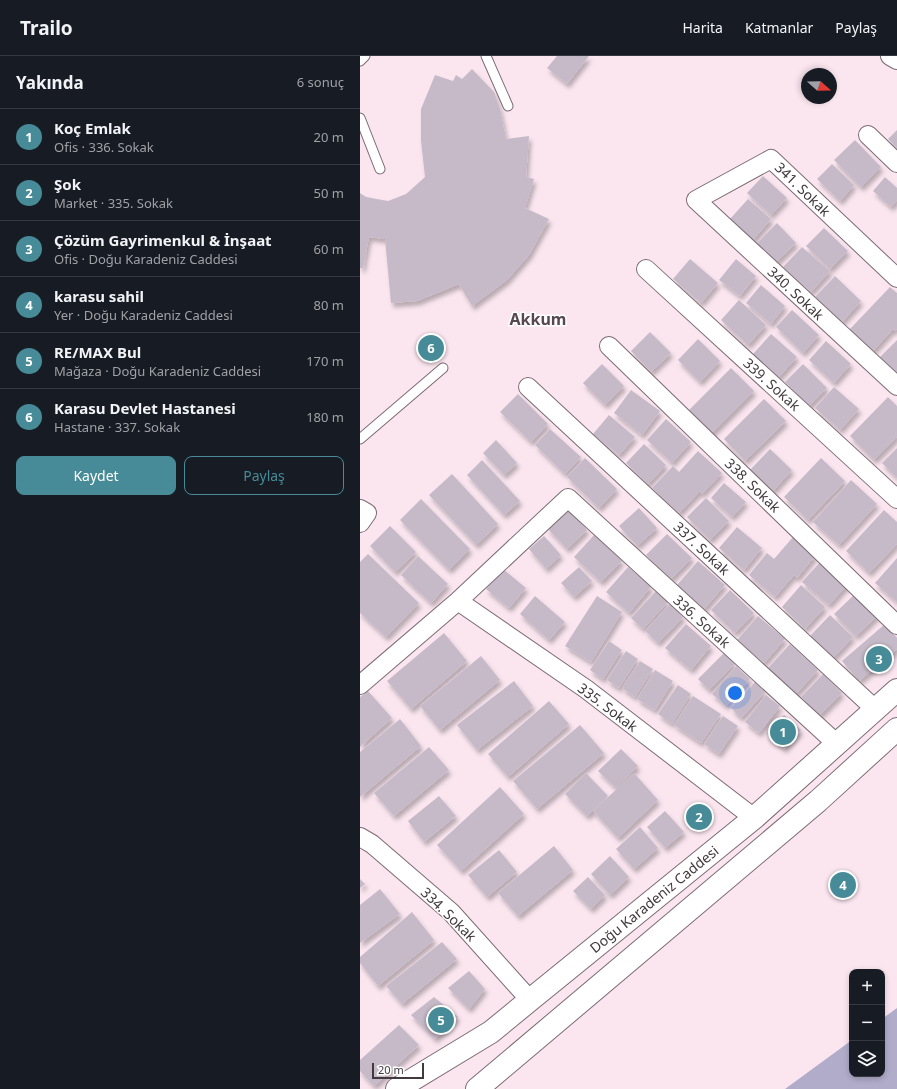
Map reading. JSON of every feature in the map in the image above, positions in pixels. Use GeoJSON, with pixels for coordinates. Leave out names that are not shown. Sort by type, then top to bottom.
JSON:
{"type":"FeatureCollection","features":[{"type":"Feature","properties":{"kind":"main road","name":"Doğu Karadeniz Caddesi"},"geometry":{"type":"LineString","coordinates":[[397,1089],[491,1032],[754,818],[897,690]]}},
{"type":"Feature","properties":{"kind":"main road"},"geometry":{"type":"LineString","coordinates":[[478,1089],[818,801],[897,729]]}},
{"type":"Feature","properties":{"kind":"street"},"geometry":{"type":"LineString","coordinates":[[890,56],[897,60]]}},
{"type":"Feature","properties":{"kind":"street"},"geometry":{"type":"LineString","coordinates":[[868,135],[897,163]]}},
{"type":"Feature","properties":{"kind":"street","name":"341. Sokak"},"geometry":{"type":"LineString","coordinates":[[696,200],[772,159],[897,278]]}},
{"type":"Feature","properties":{"kind":"street","name":"340. Sokak"},"geometry":{"type":"LineString","coordinates":[[696,200],[897,386]]}},
{"type":"Feature","properties":{"kind":"street","name":"339. Sokak"},"geometry":{"type":"LineString","coordinates":[[646,269],[897,499]]}},
{"type":"Feature","properties":{"kind":"street","name":"338. Sokak"},"geometry":{"type":"LineString","coordinates":[[609,346],[897,625]]}},
{"type":"Feature","properties":{"kind":"street","name":"337. Sokak"},"geometry":{"type":"LineString","coordinates":[[528,387],[875,709]]}},
{"type":"Feature","properties":{"kind":"street","name":"336. Sokak"},"geometry":{"type":"LineString","coordinates":[[458,601],[568,498],[837,744]]}},
{"type":"Feature","properties":{"kind":"street"},"geometry":{"type":"LineString","coordinates":[[360,509],[367,513],[360,523]]}},
{"type":"Feature","properties":{"kind":"street"},"geometry":{"type":"LineString","coordinates":[[360,685],[458,601]]}},
{"type":"Feature","properties":{"kind":"street","name":"335. Sokak"},"geometry":{"type":"LineString","coordinates":[[458,601],[586,689],[754,818]]}},
{"type":"Feature","properties":{"kind":"street","name":"334. Sokak"},"geometry":{"type":"LineString","coordinates":[[360,837],[372,844],[451,912],[530,1000]]}},
{"type":"Feature","properties":{"kind":"lane"},"geometry":{"type":"LineString","coordinates":[[360,61],[365,56]]}},
{"type":"Feature","properties":{"kind":"lane"},"geometry":{"type":"LineString","coordinates":[[486,56],[508,106]]}},
{"type":"Feature","properties":{"kind":"lane"},"geometry":{"type":"LineString","coordinates":[[360,118],[380,169]]}},
{"type":"Feature","properties":{"kind":"lane"},"geometry":{"type":"LineString","coordinates":[[360,439],[443,368]]}},
{"type":"Feature","properties":{"kind":"shaded area"},"geometry":{"type":"Polygon","coordinates":[[[897,1008],[897,1089],[785,1089],[849,1042],[849,1077],[885,1077],[885,1017],[897,1008]]]}},
{"type":"Feature","properties":{"kind":"building"},"geometry":{"type":"Polygon","coordinates":[[[557,56],[589,56],[567,84],[547,68],[557,56]]]}},
{"type":"Feature","properties":{"kind":"building"},"geometry":{"type":"Polygon","coordinates":[[[472,69],[494,92],[500,109],[506,139],[529,136],[526,177],[534,179],[525,208],[549,219],[529,255],[507,280],[472,306],[459,284],[417,301],[391,303],[385,239],[369,237],[363,268],[360,268],[360,193],[366,197],[388,201],[406,194],[425,177],[421,141],[421,109],[435,75],[453,81],[456,75],[462,79],[472,69]]]}},
{"type":"Feature","properties":{"kind":"building"},"geometry":{"type":"Polygon","coordinates":[[[897,130],[897,148],[888,139],[897,130]]]}},
{"type":"Feature","properties":{"kind":"building"},"geometry":{"type":"Polygon","coordinates":[[[855,140],[881,167],[861,187],[834,160],[855,140]]]}},
{"type":"Feature","properties":{"kind":"building"},"geometry":{"type":"Polygon","coordinates":[[[832,164],[854,185],[840,201],[817,179],[832,164]]]}},
{"type":"Feature","properties":{"kind":"building"},"geometry":{"type":"Polygon","coordinates":[[[763,176],[787,198],[771,215],[747,193],[763,176]]]}},
{"type":"Feature","properties":{"kind":"building"},"geometry":{"type":"Polygon","coordinates":[[[885,177],[897,188],[897,200],[891,207],[873,191],[885,177]]]}},
{"type":"Feature","properties":{"kind":"building"},"geometry":{"type":"Polygon","coordinates":[[[748,199],[771,219],[753,240],[730,219],[748,199]]]}},
{"type":"Feature","properties":{"kind":"building"},"geometry":{"type":"Polygon","coordinates":[[[777,223],[796,243],[776,262],[757,243],[777,223]]]}},
{"type":"Feature","properties":{"kind":"building"},"geometry":{"type":"Polygon","coordinates":[[[824,228],[848,251],[830,269],[806,246],[824,228]]]}},
{"type":"Feature","properties":{"kind":"building"},"geometry":{"type":"Polygon","coordinates":[[[802,247],[830,271],[811,292],[783,267],[802,247]]]}},
{"type":"Feature","properties":{"kind":"building"},"geometry":{"type":"Polygon","coordinates":[[[690,259],[718,283],[701,303],[673,279],[690,259]]]}},
{"type":"Feature","properties":{"kind":"building"},"geometry":{"type":"Polygon","coordinates":[[[736,259],[756,276],[740,296],[719,280],[736,259]]]}},
{"type":"Feature","properties":{"kind":"building"},"geometry":{"type":"Polygon","coordinates":[[[835,276],[861,301],[842,322],[815,297],[835,276]]]}},
{"type":"Feature","properties":{"kind":"building"},"geometry":{"type":"Polygon","coordinates":[[[761,285],[785,306],[771,324],[746,303],[761,285]]]}},
{"type":"Feature","properties":{"kind":"building"},"geometry":{"type":"Polygon","coordinates":[[[890,287],[897,293],[897,329],[895,331],[893,329],[872,352],[849,330],[890,287]]]}},
{"type":"Feature","properties":{"kind":"building"},"geometry":{"type":"Polygon","coordinates":[[[739,300],[766,325],[748,345],[721,320],[739,300]]]}},
{"type":"Feature","properties":{"kind":"building"},"geometry":{"type":"Polygon","coordinates":[[[792,310],[819,335],[803,353],[776,327],[792,310]]]}},
{"type":"Feature","properties":{"kind":"building"},"geometry":{"type":"Polygon","coordinates":[[[650,332],[671,353],[651,372],[631,351],[650,332]]]}},
{"type":"Feature","properties":{"kind":"building"},"geometry":{"type":"Polygon","coordinates":[[[771,334],[797,357],[778,378],[753,354],[771,334]]]}},
{"type":"Feature","properties":{"kind":"building"},"geometry":{"type":"Polygon","coordinates":[[[698,339],[720,361],[700,382],[678,360],[698,339]]]}},
{"type":"Feature","properties":{"kind":"building"},"geometry":{"type":"Polygon","coordinates":[[[897,340],[897,375],[879,358],[897,340]]]}},
{"type":"Feature","properties":{"kind":"building"},"geometry":{"type":"Polygon","coordinates":[[[826,341],[851,364],[834,383],[809,360],[826,341]]]}},
{"type":"Feature","properties":{"kind":"building"},"geometry":{"type":"Polygon","coordinates":[[[602,364],[624,386],[605,405],[583,383],[602,364]]]}},
{"type":"Feature","properties":{"kind":"building"},"geometry":{"type":"Polygon","coordinates":[[[803,364],[827,388],[809,406],[785,382],[803,364]]]}},
{"type":"Feature","properties":{"kind":"building"},"geometry":{"type":"Polygon","coordinates":[[[731,368],[754,391],[711,434],[688,411],[731,368]]]}},
{"type":"Feature","properties":{"kind":"building"},"geometry":{"type":"Polygon","coordinates":[[[834,387],[859,409],[840,430],[815,408],[834,387]]]}},
{"type":"Feature","properties":{"kind":"building"},"geometry":{"type":"Polygon","coordinates":[[[631,390],[660,411],[642,435],[614,413],[631,390]]]}},
{"type":"Feature","properties":{"kind":"building"},"geometry":{"type":"Polygon","coordinates":[[[518,394],[548,424],[531,442],[500,412],[518,394]]]}},
{"type":"Feature","properties":{"kind":"building"},"geometry":{"type":"Polygon","coordinates":[[[888,397],[897,406],[897,437],[874,460],[850,436],[888,397]]]}},
{"type":"Feature","properties":{"kind":"building"},"geometry":{"type":"Polygon","coordinates":[[[764,399],[786,421],[745,461],[724,439],[764,399]]]}},
{"type":"Feature","properties":{"kind":"building"},"geometry":{"type":"Polygon","coordinates":[[[609,415],[635,437],[619,455],[593,434],[609,415]]]}},
{"type":"Feature","properties":{"kind":"building"},"geometry":{"type":"Polygon","coordinates":[[[666,419],[691,442],[672,463],[647,440],[666,419]]]}},
{"type":"Feature","properties":{"kind":"building"},"geometry":{"type":"Polygon","coordinates":[[[550,429],[581,457],[565,474],[535,445],[550,429]]]}},
{"type":"Feature","properties":{"kind":"building"},"geometry":{"type":"Polygon","coordinates":[[[496,440],[517,463],[504,475],[483,453],[496,440]]]}},
{"type":"Feature","properties":{"kind":"building"},"geometry":{"type":"Polygon","coordinates":[[[644,444],[666,465],[648,484],[626,463],[644,444]]]}},
{"type":"Feature","properties":{"kind":"building"},"geometry":{"type":"Polygon","coordinates":[[[897,448],[897,478],[882,463],[897,448]]]}},
{"type":"Feature","properties":{"kind":"building"},"geometry":{"type":"Polygon","coordinates":[[[770,449],[792,470],[773,491],[750,470],[770,449]]]}},
{"type":"Feature","properties":{"kind":"building"},"geometry":{"type":"Polygon","coordinates":[[[698,451],[722,473],[702,494],[700,491],[679,513],[652,488],[673,466],[679,472],[698,451]]]}},
{"type":"Feature","properties":{"kind":"building"},"geometry":{"type":"Polygon","coordinates":[[[585,458],[617,489],[599,508],[567,477],[585,458]]]}},
{"type":"Feature","properties":{"kind":"building"},"geometry":{"type":"Polygon","coordinates":[[[821,458],[845,481],[808,520],[784,497],[821,458]]]}},
{"type":"Feature","properties":{"kind":"building"},"geometry":{"type":"Polygon","coordinates":[[[482,460],[520,501],[504,515],[467,475],[482,460]]]}},
{"type":"Feature","properties":{"kind":"building"},"geometry":{"type":"Polygon","coordinates":[[[452,474],[498,524],[476,545],[429,495],[452,474]]]}},
{"type":"Feature","properties":{"kind":"building"},"geometry":{"type":"Polygon","coordinates":[[[851,480],[877,504],[839,545],[813,522],[851,480]]]}},
{"type":"Feature","properties":{"kind":"building"},"geometry":{"type":"Polygon","coordinates":[[[724,483],[746,502],[732,517],[711,498],[724,483]]]}},
{"type":"Feature","properties":{"kind":"building"},"geometry":{"type":"Polygon","coordinates":[[[706,498],[729,521],[710,540],[687,517],[706,498]]]}},
{"type":"Feature","properties":{"kind":"building"},"geometry":{"type":"Polygon","coordinates":[[[421,499],[470,549],[449,570],[400,520],[421,499]]]}},
{"type":"Feature","properties":{"kind":"building"},"geometry":{"type":"Polygon","coordinates":[[[639,508],[657,528],[637,546],[619,526],[639,508]]]}},
{"type":"Feature","properties":{"kind":"building"},"geometry":{"type":"Polygon","coordinates":[[[568,509],[587,530],[567,549],[547,528],[568,509]]]}},
{"type":"Feature","properties":{"kind":"building"},"geometry":{"type":"Polygon","coordinates":[[[884,510],[897,522],[897,544],[869,573],[846,551],[884,510]]]}},
{"type":"Feature","properties":{"kind":"building"},"geometry":{"type":"Polygon","coordinates":[[[390,526],[416,552],[395,572],[370,546],[390,526]]]}},
{"type":"Feature","properties":{"kind":"building"},"geometry":{"type":"Polygon","coordinates":[[[737,527],[762,548],[744,570],[719,548],[737,527]]]}},
{"type":"Feature","properties":{"kind":"building"},"geometry":{"type":"Polygon","coordinates":[[[667,534],[692,558],[671,579],[646,555],[667,534]]]}},
{"type":"Feature","properties":{"kind":"building"},"geometry":{"type":"Polygon","coordinates":[[[594,535],[622,561],[601,582],[574,557],[594,535]]]}},
{"type":"Feature","properties":{"kind":"building"},"geometry":{"type":"Polygon","coordinates":[[[544,536],[561,555],[546,569],[529,549],[544,536]]]}},
{"type":"Feature","properties":{"kind":"building"},"geometry":{"type":"Polygon","coordinates":[[[793,537],[815,556],[797,578],[794,575],[775,597],[749,575],[767,553],[774,559],[793,537]]]}},
{"type":"Feature","properties":{"kind":"building"},"geometry":{"type":"Polygon","coordinates":[[[368,554],[419,603],[386,637],[360,613],[360,562],[368,554]]]}},
{"type":"Feature","properties":{"kind":"building"},"geometry":{"type":"Polygon","coordinates":[[[418,556],[448,584],[431,603],[401,575],[418,556]]]}},
{"type":"Feature","properties":{"kind":"building"},"geometry":{"type":"Polygon","coordinates":[[[897,558],[897,602],[875,583],[897,558]]]}},
{"type":"Feature","properties":{"kind":"building"},"geometry":{"type":"Polygon","coordinates":[[[822,560],[848,584],[829,605],[802,582],[822,560]]]}},
{"type":"Feature","properties":{"kind":"building"},"geometry":{"type":"Polygon","coordinates":[[[698,561],[725,585],[704,609],[677,585],[698,561]]]}},
{"type":"Feature","properties":{"kind":"building"},"geometry":{"type":"Polygon","coordinates":[[[579,567],[592,581],[574,597],[561,583],[579,567]]]}},
{"type":"Feature","properties":{"kind":"building"},"geometry":{"type":"Polygon","coordinates":[[[628,567],[651,587],[629,613],[606,592],[628,567]]]}},
{"type":"Feature","properties":{"kind":"building"},"geometry":{"type":"Polygon","coordinates":[[[503,569],[526,588],[509,608],[486,589],[503,569]]]}},
{"type":"Feature","properties":{"kind":"building"},"geometry":{"type":"Polygon","coordinates":[[[801,585],[825,607],[805,629],[782,607],[801,585]]]}},
{"type":"Feature","properties":{"kind":"building"},"geometry":{"type":"Polygon","coordinates":[[[730,590],[754,613],[735,633],[711,610],[730,590]]]}},
{"type":"Feature","properties":{"kind":"building"},"geometry":{"type":"Polygon","coordinates":[[[656,591],[668,602],[643,629],[631,618],[656,591]]]}},
{"type":"Feature","properties":{"kind":"building"},"geometry":{"type":"Polygon","coordinates":[[[856,593],[878,615],[856,636],[834,614],[856,593]]]}},
{"type":"Feature","properties":{"kind":"building"},"geometry":{"type":"Polygon","coordinates":[[[535,596],[565,622],[549,640],[520,614],[535,596]]]}},
{"type":"Feature","properties":{"kind":"building"},"geometry":{"type":"Polygon","coordinates":[[[597,596],[622,612],[591,662],[565,646],[597,596]]]}},
{"type":"Feature","properties":{"kind":"building"},"geometry":{"type":"Polygon","coordinates":[[[670,604],[683,617],[658,643],[645,631],[670,604]]]}},
{"type":"Feature","properties":{"kind":"building"},"geometry":{"type":"Polygon","coordinates":[[[830,615],[853,637],[833,658],[810,636],[830,615]]]}},
{"type":"Feature","properties":{"kind":"building"},"geometry":{"type":"Polygon","coordinates":[[[758,616],[785,639],[764,663],[737,640],[758,616]]]}},
{"type":"Feature","properties":{"kind":"building"},"geometry":{"type":"Polygon","coordinates":[[[686,624],[711,646],[691,670],[665,648],[686,624]]]}},
{"type":"Feature","properties":{"kind":"building"},"geometry":{"type":"Polygon","coordinates":[[[885,624],[897,638],[897,649],[859,681],[842,661],[885,624]]]}},
{"type":"Feature","properties":{"kind":"building"},"geometry":{"type":"Polygon","coordinates":[[[444,633],[467,661],[411,709],[387,681],[444,633]]]}},
{"type":"Feature","properties":{"kind":"building"},"geometry":{"type":"Polygon","coordinates":[[[609,641],[622,650],[603,679],[590,670],[609,641]]]}},
{"type":"Feature","properties":{"kind":"building"},"geometry":{"type":"Polygon","coordinates":[[[790,644],[818,670],[796,694],[768,668],[790,644]]]}},
{"type":"Feature","properties":{"kind":"building"},"geometry":{"type":"Polygon","coordinates":[[[626,651],[638,659],[619,688],[607,680],[626,651]]]}},
{"type":"Feature","properties":{"kind":"building"},"geometry":{"type":"Polygon","coordinates":[[[724,653],[735,664],[709,690],[698,679],[724,653]]]}},
{"type":"Feature","properties":{"kind":"building"},"geometry":{"type":"Polygon","coordinates":[[[481,656],[500,680],[440,730],[420,706],[481,656]]]}},
{"type":"Feature","properties":{"kind":"building"},"geometry":{"type":"Polygon","coordinates":[[[640,661],[653,669],[635,697],[622,688],[640,661]]]}},
{"type":"Feature","properties":{"kind":"building"},"geometry":{"type":"Polygon","coordinates":[[[736,666],[750,679],[726,706],[712,694],[736,666]]]}},
{"type":"Feature","properties":{"kind":"building"},"geometry":{"type":"Polygon","coordinates":[[[655,670],[673,681],[655,710],[637,699],[655,670]]]}},
{"type":"Feature","properties":{"kind":"building"},"geometry":{"type":"Polygon","coordinates":[[[823,674],[842,693],[820,715],[801,697],[823,674]]]}},
{"type":"Feature","properties":{"kind":"building"},"geometry":{"type":"Polygon","coordinates":[[[514,681],[533,706],[477,750],[457,725],[514,681]]]}},
{"type":"Feature","properties":{"kind":"building"},"geometry":{"type":"Polygon","coordinates":[[[755,682],[765,692],[741,718],[731,708],[755,682]]]}},
{"type":"Feature","properties":{"kind":"building"},"geometry":{"type":"Polygon","coordinates":[[[678,685],[691,694],[672,724],[658,714],[678,685]]]}},
{"type":"Feature","properties":{"kind":"building"},"geometry":{"type":"Polygon","coordinates":[[[368,691],[392,718],[360,747],[360,697],[368,691]]]}},
{"type":"Feature","properties":{"kind":"building"},"geometry":{"type":"Polygon","coordinates":[[[766,695],[780,706],[759,733],[745,722],[766,695]]]}},
{"type":"Feature","properties":{"kind":"building"},"geometry":{"type":"Polygon","coordinates":[[[693,696],[721,714],[701,743],[674,725],[693,696]]]}},
{"type":"Feature","properties":{"kind":"building"},"geometry":{"type":"Polygon","coordinates":[[[549,701],[569,724],[508,777],[488,754],[549,701]]]}},
{"type":"Feature","properties":{"kind":"building"},"geometry":{"type":"Polygon","coordinates":[[[784,715],[801,730],[784,749],[767,734],[784,715]]]}},
{"type":"Feature","properties":{"kind":"building"},"geometry":{"type":"Polygon","coordinates":[[[723,716],[738,726],[719,754],[704,744],[723,716]]]}},
{"type":"Feature","properties":{"kind":"building"},"geometry":{"type":"Polygon","coordinates":[[[400,719],[421,746],[360,797],[360,752],[400,719]]]}},
{"type":"Feature","properties":{"kind":"building"},"geometry":{"type":"Polygon","coordinates":[[[580,725],[604,753],[537,809],[513,781],[580,725]]]}},
{"type":"Feature","properties":{"kind":"building"},"geometry":{"type":"Polygon","coordinates":[[[429,747],[449,770],[394,816],[374,793],[429,747]]]}},
{"type":"Feature","properties":{"kind":"building"},"geometry":{"type":"Polygon","coordinates":[[[621,749],[638,766],[616,788],[598,771],[621,749]]]}},
{"type":"Feature","properties":{"kind":"building"},"geometry":{"type":"Polygon","coordinates":[[[586,773],[608,796],[587,816],[565,794],[586,773]]]}},
{"type":"Feature","properties":{"kind":"building"},"geometry":{"type":"Polygon","coordinates":[[[634,773],[658,800],[618,838],[593,811],[634,773]]]}},
{"type":"Feature","properties":{"kind":"building"},"geometry":{"type":"Polygon","coordinates":[[[500,787],[524,814],[461,871],[437,845],[500,787]]]}},
{"type":"Feature","properties":{"kind":"building"},"geometry":{"type":"Polygon","coordinates":[[[439,796],[456,816],[424,842],[408,821],[439,796]]]}},
{"type":"Feature","properties":{"kind":"building"},"geometry":{"type":"Polygon","coordinates":[[[665,811],[684,832],[665,848],[647,827],[665,811]]]}},
{"type":"Feature","properties":{"kind":"building"},"geometry":{"type":"Polygon","coordinates":[[[640,827],[658,848],[634,869],[616,849],[640,827]]]}},
{"type":"Feature","properties":{"kind":"building"},"geometry":{"type":"Polygon","coordinates":[[[554,846],[573,870],[518,916],[498,893],[554,846]]]}},
{"type":"Feature","properties":{"kind":"building"},"geometry":{"type":"Polygon","coordinates":[[[499,850],[517,872],[487,897],[468,875],[499,850]]]}},
{"type":"Feature","properties":{"kind":"building"},"geometry":{"type":"Polygon","coordinates":[[[610,856],[629,877],[610,895],[591,874],[610,856]]]}},
{"type":"Feature","properties":{"kind":"building"},"geometry":{"type":"Polygon","coordinates":[[[588,877],[605,895],[591,909],[573,891],[588,877]]]}},
{"type":"Feature","properties":{"kind":"building"},"geometry":{"type":"Polygon","coordinates":[[[360,879],[365,884],[360,888],[360,879]]]}},
{"type":"Feature","properties":{"kind":"building"},"geometry":{"type":"Polygon","coordinates":[[[380,889],[400,914],[360,943],[360,905],[380,889]]]}},
{"type":"Feature","properties":{"kind":"building"},"geometry":{"type":"Polygon","coordinates":[[[412,912],[434,940],[378,986],[360,963],[360,957],[412,912]]]}},
{"type":"Feature","properties":{"kind":"building"},"geometry":{"type":"Polygon","coordinates":[[[442,942],[457,959],[402,1004],[386,986],[442,942]]]}},
{"type":"Feature","properties":{"kind":"building"},"geometry":{"type":"Polygon","coordinates":[[[469,971],[485,989],[469,1009],[448,988],[469,971]]]}},
{"type":"Feature","properties":{"kind":"building"},"geometry":{"type":"Polygon","coordinates":[[[434,997],[458,1017],[435,1039],[411,1015],[434,997]]]}},
{"type":"Feature","properties":{"kind":"building"},"geometry":{"type":"Polygon","coordinates":[[[399,1025],[419,1045],[374,1086],[360,1071],[360,1060],[399,1025]]]}},
{"type":"Feature","properties":{"kind":"place","name":"Karasu Devlet Hastanesi"},"geometry":{"type":"Point","coordinates":[431,348]}},
{"type":"Feature","properties":{"kind":"place","name":"Çözüm Gayrimenkul & İnşaat"},"geometry":{"type":"Point","coordinates":[879,659]}},
{"type":"Feature","properties":{"kind":"place","name":"Koç Emlak"},"geometry":{"type":"Point","coordinates":[783,732]}},
{"type":"Feature","properties":{"kind":"place","name":"Şok"},"geometry":{"type":"Point","coordinates":[699,817]}},
{"type":"Feature","properties":{"kind":"place","name":"karasu sahil"},"geometry":{"type":"Point","coordinates":[843,885]}},
{"type":"Feature","properties":{"kind":"place","name":"RE/MAX Bul"},"geometry":{"type":"Point","coordinates":[441,1020]}},
{"type":"Feature","properties":{"kind":"district","name":"Akkum"},"geometry":{"type":"Point","coordinates":[538,319]}}]}
